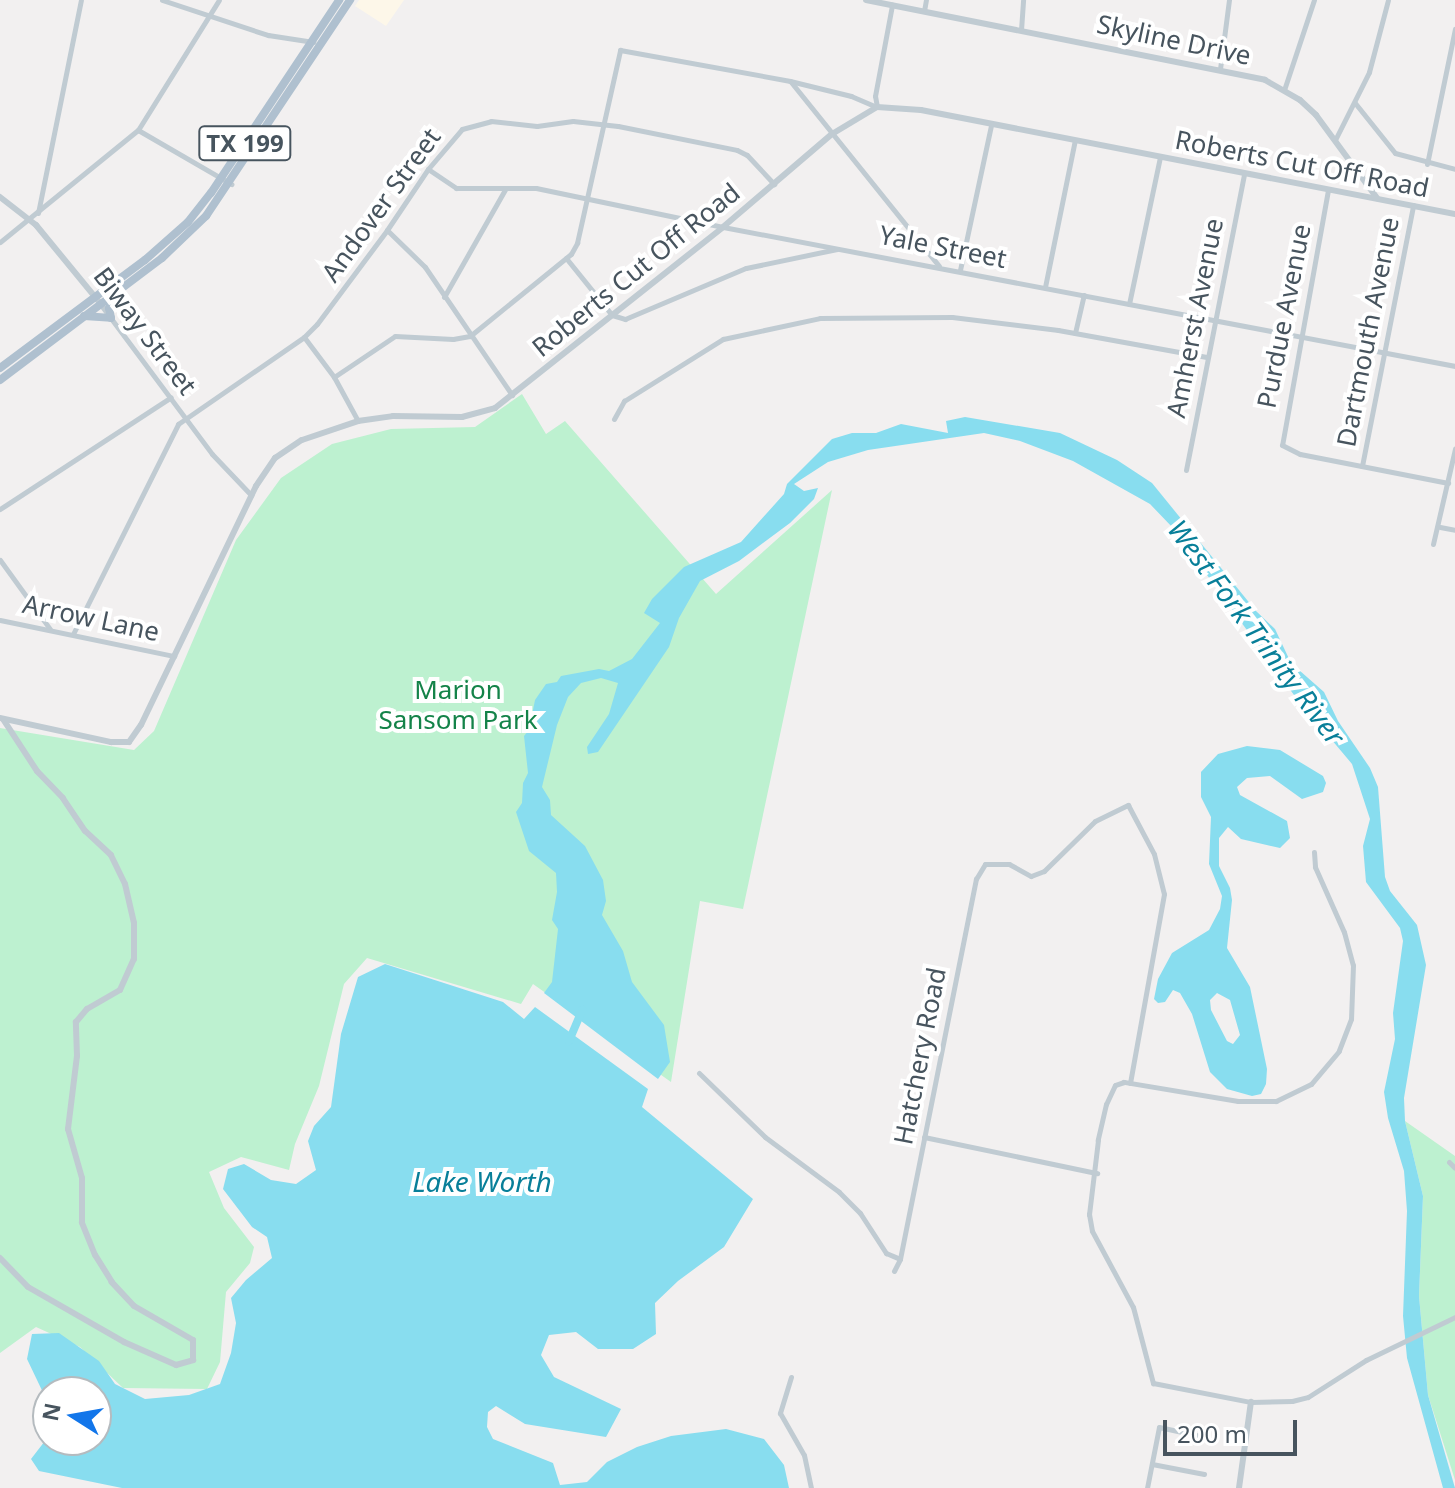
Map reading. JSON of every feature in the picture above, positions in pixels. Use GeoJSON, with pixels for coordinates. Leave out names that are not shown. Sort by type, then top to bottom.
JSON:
{"type":"FeatureCollection","features":[{"type":"Feature","properties":{"kind":"main road","name":"TX 199"},"geometry":{"type":"LineString","coordinates":[[0,380],[95,296],[111,290],[195,228],[231,184],[311,42],[339,0]]}},
{"type":"Feature","properties":{"kind":"main road","name":"TX 199"},"geometry":{"type":"LineString","coordinates":[[111,290],[188,222],[218,176],[278,102],[350,0]]}},
{"type":"Feature","properties":{"kind":"main road"},"geometry":{"type":"LineString","coordinates":[[83,316],[111,318],[111,290],[95,296]]}},
{"type":"Feature","properties":{"kind":"main road","name":"TX 199"},"geometry":{"type":"LineString","coordinates":[[0,368],[83,316],[95,296]]}},
{"type":"Feature","properties":{"kind":"street"},"geometry":{"type":"LineString","coordinates":[[38,213],[81,0]]}},
{"type":"Feature","properties":{"kind":"street"},"geometry":{"type":"LineString","coordinates":[[162,0],[268,35],[322,43]]}},
{"type":"Feature","properties":{"kind":"street"},"geometry":{"type":"LineString","coordinates":[[0,242],[138,130],[219,0]]}},
{"type":"Feature","properties":{"kind":"street","name":"Skyline Drive"},"geometry":{"type":"LineString","coordinates":[[866,0],[1252,76],[1284,90],[1316,115],[1377,198]]}},
{"type":"Feature","properties":{"kind":"street"},"geometry":{"type":"LineString","coordinates":[[924,11],[926,0]]}},
{"type":"Feature","properties":{"kind":"street"},"geometry":{"type":"LineString","coordinates":[[1021,30],[1023,0]]}},
{"type":"Feature","properties":{"kind":"street"},"geometry":{"type":"LineString","coordinates":[[1220,69],[1229,0]]}},
{"type":"Feature","properties":{"kind":"street"},"geometry":{"type":"LineString","coordinates":[[1284,90],[1314,0]]}},
{"type":"Feature","properties":{"kind":"street"},"geometry":{"type":"LineString","coordinates":[[1334,141],[1375,57],[1388,0]]}},
{"type":"Feature","properties":{"kind":"street"},"geometry":{"type":"LineString","coordinates":[[877,107],[875,96],[892,5]]}},
{"type":"Feature","properties":{"kind":"street"},"geometry":{"type":"LineString","coordinates":[[1427,164],[1455,29]]}},
{"type":"Feature","properties":{"kind":"street"},"geometry":{"type":"LineString","coordinates":[[334,377],[395,336],[453,339],[470,336],[565,259],[577,243],[620,50],[790,81],[851,96],[877,107]]}},
{"type":"Feature","properties":{"kind":"street"},"geometry":{"type":"LineString","coordinates":[[790,81],[939,266]]}},
{"type":"Feature","properties":{"kind":"street"},"geometry":{"type":"LineString","coordinates":[[1355,103],[1395,153],[1455,169]]}},
{"type":"Feature","properties":{"kind":"street","name":"Roberts Cut Off Road"},"geometry":{"type":"LineString","coordinates":[[2,718],[111,742],[129,742],[251,495],[270,462],[283,450],[358,421],[393,416],[469,416],[495,408],[723,227],[832,134],[877,107],[901,106],[1455,214]]}},
{"type":"Feature","properties":{"kind":"street","name":"Andover Street"},"geometry":{"type":"LineString","coordinates":[[185,418],[304,337],[334,304],[456,134],[480,123],[602,124],[737,150],[747,155],[774,184]]}},
{"type":"Feature","properties":{"kind":"street"},"geometry":{"type":"LineString","coordinates":[[960,270],[991,125]]}},
{"type":"Feature","properties":{"kind":"street"},"geometry":{"type":"LineString","coordinates":[[138,130],[231,184]]}},
{"type":"Feature","properties":{"kind":"street"},"geometry":{"type":"LineString","coordinates":[[1045,287],[1075,140]]}},
{"type":"Feature","properties":{"kind":"street"},"geometry":{"type":"LineString","coordinates":[[1129,304],[1160,157]]}},
{"type":"Feature","properties":{"kind":"street","name":"Yale Street"},"geometry":{"type":"LineString","coordinates":[[428,169],[456,188],[536,188],[723,227],[1455,366]]}},
{"type":"Feature","properties":{"kind":"street","name":"Amherst Avenue"},"geometry":{"type":"LineString","coordinates":[[1186,470],[1244,174]]}},
{"type":"Feature","properties":{"kind":"street"},"geometry":{"type":"LineString","coordinates":[[444,297],[506,188]]}},
{"type":"Feature","properties":{"kind":"street","name":"Purdue Avenue"},"geometry":{"type":"LineString","coordinates":[[1328,190],[1281,441],[1284,448],[1362,466]]}},
{"type":"Feature","properties":{"kind":"street","name":"Biway Street"},"geometry":{"type":"LineString","coordinates":[[0,197],[30,220],[95,296],[219,463],[251,495]]}},
{"type":"Feature","properties":{"kind":"street","name":"Dartmouth Avenue"},"geometry":{"type":"LineString","coordinates":[[1362,466],[1413,205]]}},
{"type":"Feature","properties":{"kind":"street"},"geometry":{"type":"LineString","coordinates":[[387,230],[415,256],[512,396]]}},
{"type":"Feature","properties":{"kind":"street"},"geometry":{"type":"LineString","coordinates":[[565,259],[612,315],[625,319],[746,268],[843,248]]}},
{"type":"Feature","properties":{"kind":"street"},"geometry":{"type":"LineString","coordinates":[[1075,333],[1084,295]]}},
{"type":"Feature","properties":{"kind":"street"},"geometry":{"type":"LineString","coordinates":[[614,419],[620,404],[723,339],[809,319],[952,317],[1075,333],[1207,357]]}},
{"type":"Feature","properties":{"kind":"street"},"geometry":{"type":"LineString","coordinates":[[304,337],[334,377],[358,421]]}},
{"type":"Feature","properties":{"kind":"street"},"geometry":{"type":"LineString","coordinates":[[0,509],[171,397]]}},
{"type":"Feature","properties":{"kind":"street"},"geometry":{"type":"LineString","coordinates":[[73,634],[157,465],[185,418]]}},
{"type":"Feature","properties":{"kind":"street"},"geometry":{"type":"LineString","coordinates":[[1433,544],[1440,527],[1455,449]]}},
{"type":"Feature","properties":{"kind":"street"},"geometry":{"type":"LineString","coordinates":[[1362,466],[1448,483]]}},
{"type":"Feature","properties":{"kind":"street"},"geometry":{"type":"LineString","coordinates":[[1440,527],[1455,530]]}},
{"type":"Feature","properties":{"kind":"street"},"geometry":{"type":"LineString","coordinates":[[0,560],[51,630]]}},
{"type":"Feature","properties":{"kind":"street","name":"Arrow Lane"},"geometry":{"type":"LineString","coordinates":[[0,620],[174,656]]}},
{"type":"Feature","properties":{"kind":"street"},"geometry":{"type":"LineString","coordinates":[[0,1258],[28,1287],[124,1342],[176,1365],[193,1360],[193,1340],[134,1306],[112,1282],[95,1255],[82,1222],[82,1178],[68,1129],[77,1056],[76,1022],[87,1009],[120,990],[134,959],[134,923],[125,884],[111,855],[85,831],[63,798],[37,771],[2,718]]}},
{"type":"Feature","properties":{"kind":"street","name":"Hatchery Road"},"geometry":{"type":"LineString","coordinates":[[894,1271],[900,1259],[976,879],[985,864],[1009,864],[1031,876],[1044,871],[1095,821],[1128,805],[1154,854],[1164,894],[1130,1083]]}},
{"type":"Feature","properties":{"kind":"street"},"geometry":{"type":"LineString","coordinates":[[1314,852],[1315,867],[1344,932],[1354,977],[1348,1031],[1323,1074],[1285,1098],[1255,1103],[1121,1081],[1115,1085],[1106,1104],[1098,1140],[1090,1224],[1133,1307],[1153,1383],[1251,1402],[1279,1403],[1308,1397],[1386,1350],[1455,1317]]}},
{"type":"Feature","properties":{"kind":"street"},"geometry":{"type":"LineString","coordinates":[[699,1073],[765,1137],[845,1198],[886,1253],[900,1259]]}},
{"type":"Feature","properties":{"kind":"street"},"geometry":{"type":"LineString","coordinates":[[924,1137],[1097,1173]]}},
{"type":"Feature","properties":{"kind":"street"},"geometry":{"type":"LineString","coordinates":[[1449,1162],[1455,1168]]}},
{"type":"Feature","properties":{"kind":"street"},"geometry":{"type":"LineString","coordinates":[[791,1377],[780,1413],[804,1455],[811,1488]]}},
{"type":"Feature","properties":{"kind":"street"},"geometry":{"type":"LineString","coordinates":[[1239,1488],[1251,1402]]}},
{"type":"Feature","properties":{"kind":"street"},"geometry":{"type":"LineString","coordinates":[[1147,1488],[1159,1427],[1205,1437]]}},
{"type":"Feature","properties":{"kind":"street"},"geometry":{"type":"LineString","coordinates":[[1152,1464],[1204,1474]]}},
{"type":"Feature","properties":{"kind":"shaded area"},"geometry":{"type":"Polygon","coordinates":[[[359,0],[404,0],[386,26],[355,6],[359,0]]]}},
{"type":"Feature","properties":{"kind":"green space","name":"Marion Sansom Park"},"geometry":{"type":"Polygon","coordinates":[[[522,394],[546,434],[565,421],[716,594],[832,490],[743,909],[700,901],[671,1082],[533,984],[521,1004],[367,958],[344,984],[319,1086],[295,1144],[289,1170],[241,1157],[209,1172],[224,1208],[254,1247],[250,1263],[226,1292],[220,1362],[207,1389],[123,1388],[80,1347],[36,1327],[0,1353],[0,728],[134,750],[154,731],[236,540],[281,478],[332,444],[391,429],[475,427],[522,394]]]}},
{"type":"Feature","properties":{"kind":"green space"},"geometry":{"type":"Polygon","coordinates":[[[1405,1121],[1455,1156],[1455,1480],[1428,1395],[1419,1296],[1423,1196],[1405,1121]]]}},
{"type":"Feature","properties":{"kind":"water"},"geometry":{"type":"Polygon","coordinates":[[[965,417],[1060,433],[1117,460],[1152,483],[1256,611],[1275,629],[1291,663],[1324,692],[1338,721],[1370,768],[1378,787],[1385,877],[1390,891],[1417,925],[1426,965],[1404,1098],[1405,1121],[1423,1196],[1419,1296],[1428,1395],[1455,1488],[1443,1488],[1407,1358],[1403,1316],[1407,1211],[1404,1171],[1388,1118],[1384,1092],[1395,1039],[1393,1013],[1403,941],[1400,928],[1366,882],[1363,846],[1370,819],[1352,764],[1294,695],[1173,528],[1150,504],[1073,461],[1020,441],[984,433],[868,450],[828,462],[794,484],[804,491],[818,488],[814,499],[790,523],[739,561],[700,581],[679,618],[669,647],[598,752],[588,754],[587,747],[609,714],[618,683],[601,678],[581,683],[568,697],[557,725],[542,787],[550,800],[551,815],[585,846],[603,880],[606,901],[602,915],[623,951],[632,982],[664,1025],[670,1062],[658,1079],[544,993],[552,982],[558,929],[552,920],[557,892],[556,873],[529,851],[516,812],[522,803],[523,783],[528,773],[524,736],[529,730],[535,700],[546,684],[557,682],[561,676],[599,669],[609,671],[632,659],[660,623],[644,613],[652,599],[684,567],[741,542],[784,494],[787,484],[832,439],[852,433],[876,433],[901,424],[948,433],[946,421],[965,417]]]}},
{"type":"Feature","properties":{"kind":"water"},"geometry":{"type":"Polygon","coordinates":[[[1247,746],[1280,750],[1323,776],[1326,783],[1323,792],[1302,799],[1270,776],[1247,778],[1237,787],[1240,795],[1287,821],[1290,838],[1280,848],[1241,839],[1228,827],[1219,838],[1219,866],[1230,888],[1232,900],[1227,948],[1250,987],[1267,1069],[1266,1084],[1261,1094],[1252,1096],[1227,1089],[1210,1072],[1192,1014],[1180,993],[1173,990],[1165,1002],[1158,1003],[1154,999],[1158,979],[1172,953],[1209,930],[1220,909],[1222,896],[1209,864],[1211,817],[1201,797],[1201,772],[1218,754],[1247,746]],[[1217,993],[1210,1000],[1211,1010],[1227,1041],[1233,1044],[1240,1035],[1230,1000],[1217,993]]]}},
{"type":"Feature","properties":{"kind":"water","name":"Lake Worth"},"geometry":{"type":"Polygon","coordinates":[[[385,964],[503,1002],[524,1019],[535,1007],[648,1089],[642,1107],[753,1199],[724,1247],[678,1281],[655,1303],[656,1334],[633,1349],[598,1349],[576,1332],[549,1335],[541,1355],[554,1377],[621,1409],[606,1437],[525,1424],[496,1406],[488,1412],[487,1427],[493,1439],[553,1463],[560,1485],[587,1482],[607,1462],[637,1447],[671,1436],[726,1429],[764,1439],[784,1465],[789,1488],[122,1488],[39,1471],[31,1459],[33,1456],[112,1456],[112,1380],[145,1399],[189,1395],[220,1384],[231,1353],[236,1323],[231,1298],[246,1280],[272,1258],[267,1237],[252,1227],[223,1189],[228,1169],[244,1164],[271,1180],[296,1184],[316,1170],[308,1141],[314,1126],[331,1107],[341,1034],[358,977],[385,964]]]}},
{"type":"Feature","properties":{"kind":"water","name":"Lake Worth"},"geometry":{"type":"Polygon","coordinates":[[[59,1333],[99,1361],[109,1376],[35,1376],[27,1359],[32,1334],[59,1333]]]}},
{"type":"Feature","properties":{"kind":"waterway","name":"West Fork Trinity River"},"geometry":{"type":"LineString","coordinates":[[569,1041],[582,1010]]}}]}
